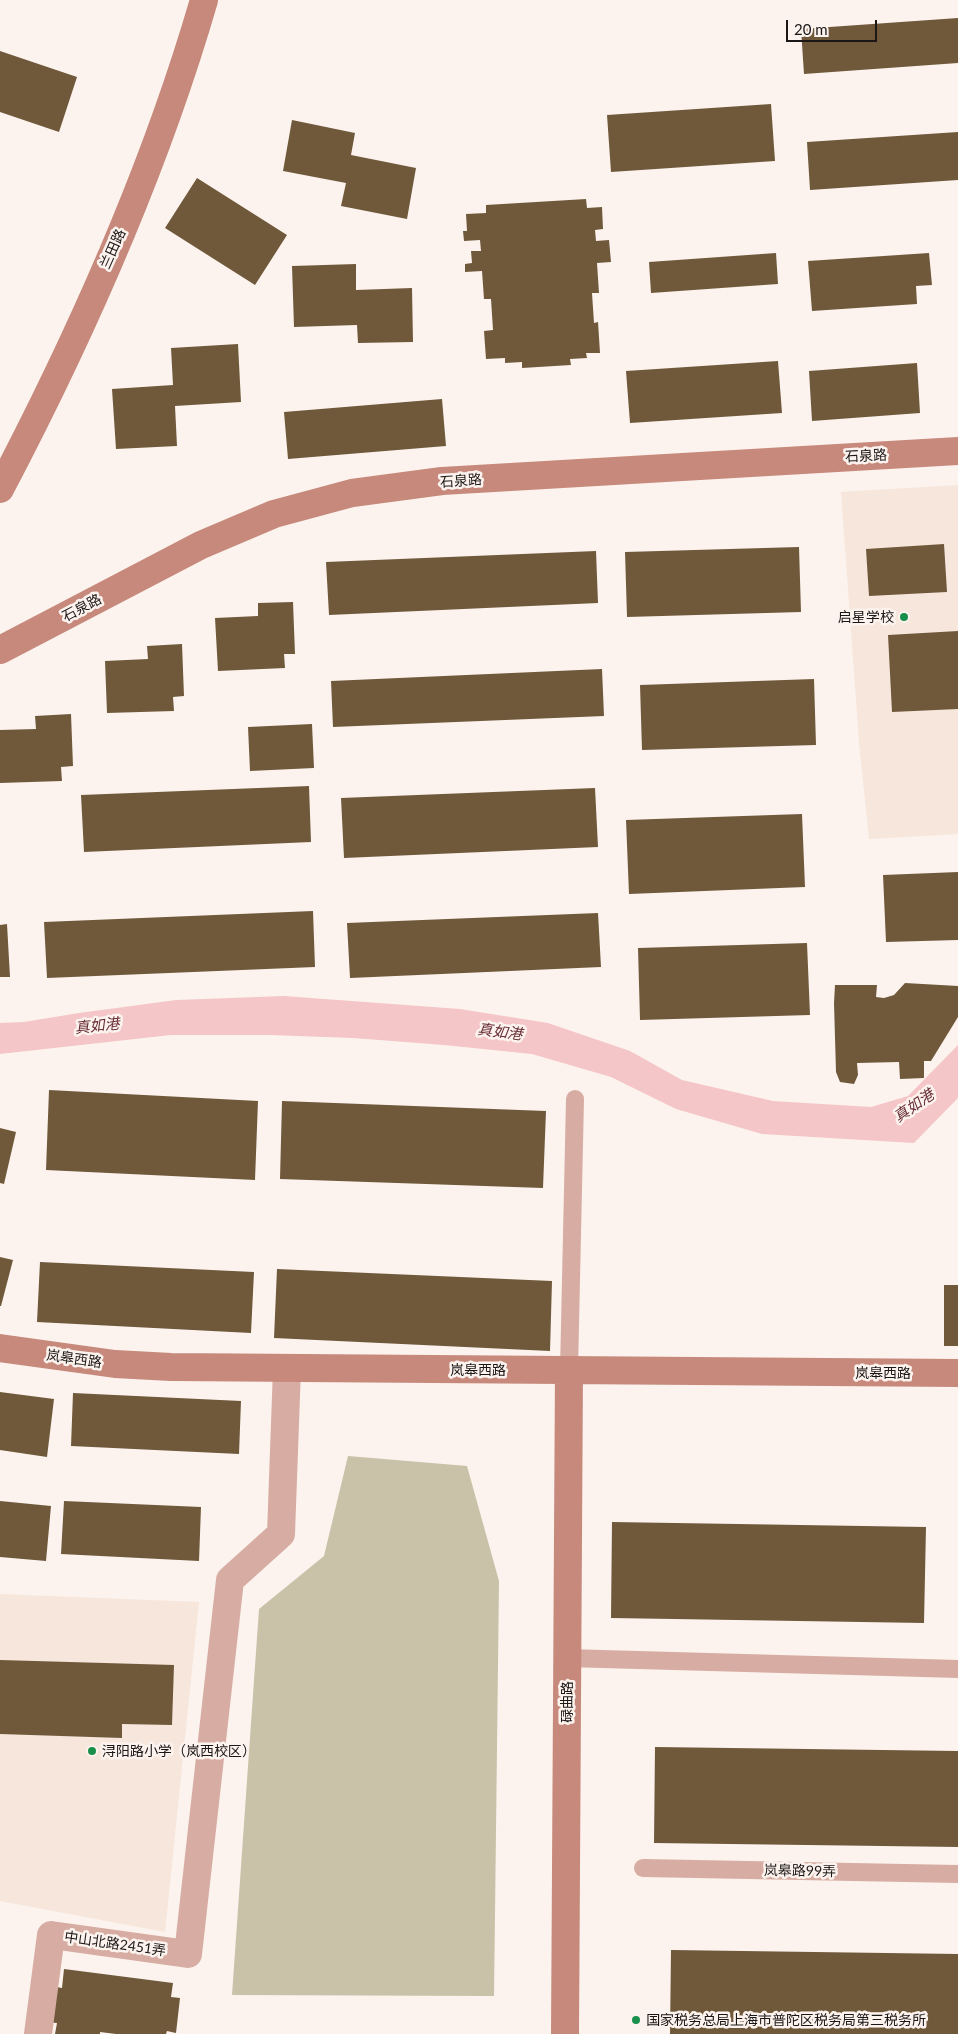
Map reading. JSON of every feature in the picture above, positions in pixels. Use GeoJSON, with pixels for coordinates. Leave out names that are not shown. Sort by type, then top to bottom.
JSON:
{"type":"FeatureCollection","features":[{"type":"Feature","properties":{"kind":"street","name":"兰田路"},"geometry":{"type":"LineString","coordinates":[[0,489],[68,351],[137,194],[188,54],[204,0]]}},
{"type":"Feature","properties":{"kind":"street","name":"石泉路"},"geometry":{"type":"LineString","coordinates":[[0,650],[201,545],[274,514],[352,492],[442,482],[958,450]]}},
{"type":"Feature","properties":{"kind":"street","name":"岚皋西路"},"geometry":{"type":"LineString","coordinates":[[0,1348],[115,1364],[171,1368],[958,1374]]}},
{"type":"Feature","properties":{"kind":"street","name":"中山北路2451弄"},"geometry":{"type":"LineString","coordinates":[[38,2034],[51,1935],[188,1954],[230,1580],[281,1534],[287,1368]]}},
{"type":"Feature","properties":{"kind":"street","name":"碌曲路"},"geometry":{"type":"LineString","coordinates":[[565,2034],[570,1370]]}},
{"type":"Feature","properties":{"kind":"lane"},"geometry":{"type":"LineString","coordinates":[[570,1370],[575,1099]]}},
{"type":"Feature","properties":{"kind":"lane"},"geometry":{"type":"LineString","coordinates":[[567,1658],[958,1669]]}},
{"type":"Feature","properties":{"kind":"lane","name":"岚皋路99弄"},"geometry":{"type":"LineString","coordinates":[[643,1868],[958,1874]]}},
{"type":"Feature","properties":{"kind":"shaded area","name":"启星学校"},"geometry":{"type":"Polygon","coordinates":[[[958,485],[958,834],[869,839],[859,742],[841,492],[958,485]]]}},
{"type":"Feature","properties":{"kind":"shaded area"},"geometry":{"type":"Polygon","coordinates":[[[348,1456],[467,1466],[499,1581],[494,1996],[232,1995],[259,1609],[324,1556],[348,1456]]]}},
{"type":"Feature","properties":{"kind":"shaded area","name":"浔阳路小学（岚西校区）"},"geometry":{"type":"Polygon","coordinates":[[[0,1594],[199,1602],[165,1932],[0,1901],[0,1594]]]}},
{"type":"Feature","properties":{"kind":"water","name":"真如港"},"geometry":{"type":"Polygon","coordinates":[[[284,996],[460,1009],[548,1023],[630,1051],[682,1080],[773,1101],[871,1107],[908,1096],[958,1045],[958,1098],[914,1143],[762,1134],[676,1109],[611,1077],[532,1054],[444,1045],[353,1038],[270,1035],[171,1035],[0,1054],[0,1023],[24,1022],[176,1000],[284,996]]]}},
{"type":"Feature","properties":{"kind":"building"},"geometry":{"type":"Polygon","coordinates":[[[958,18],[958,63],[804,74],[801,29],[958,18]]]}},
{"type":"Feature","properties":{"kind":"building"},"geometry":{"type":"Polygon","coordinates":[[[0,51],[77,77],[59,132],[0,112],[0,51]]]}},
{"type":"Feature","properties":{"kind":"building"},"geometry":{"type":"Polygon","coordinates":[[[771,104],[775,161],[611,172],[607,115],[771,104]]]}},
{"type":"Feature","properties":{"kind":"building"},"geometry":{"type":"Polygon","coordinates":[[[292,120],[355,133],[351,155],[416,168],[407,219],[341,206],[346,183],[283,171],[292,120]]]}},
{"type":"Feature","properties":{"kind":"building"},"geometry":{"type":"Polygon","coordinates":[[[958,132],[958,180],[810,190],[807,142],[958,132]]]}},
{"type":"Feature","properties":{"kind":"building"},"geometry":{"type":"Polygon","coordinates":[[[197,178],[287,235],[255,285],[165,228],[197,178]]]}},
{"type":"Feature","properties":{"kind":"building"},"geometry":{"type":"Polygon","coordinates":[[[586,199],[587,208],[602,207],[603,229],[595,230],[596,241],[609,240],[611,262],[597,263],[599,293],[592,293],[594,323],[598,322],[600,353],[586,353],[587,358],[570,359],[571,365],[522,368],[522,362],[505,363],[505,358],[486,359],[484,331],[493,330],[491,299],[484,299],[482,271],[465,272],[465,264],[472,263],[471,251],[481,251],[480,240],[464,241],[463,231],[467,231],[466,214],[486,213],[486,205],[586,199]]]}},
{"type":"Feature","properties":{"kind":"building"},"geometry":{"type":"Polygon","coordinates":[[[776,253],[778,284],[651,293],[649,262],[776,253]]]}},
{"type":"Feature","properties":{"kind":"building"},"geometry":{"type":"Polygon","coordinates":[[[929,253],[932,285],[916,286],[917,304],[812,311],[808,261],[929,253]]]}},
{"type":"Feature","properties":{"kind":"building"},"geometry":{"type":"Polygon","coordinates":[[[356,264],[356,290],[412,288],[413,342],[358,343],[357,325],[294,327],[292,266],[356,264]]]}},
{"type":"Feature","properties":{"kind":"building"},"geometry":{"type":"Polygon","coordinates":[[[238,344],[241,402],[175,406],[177,446],[116,449],[112,389],[173,385],[171,348],[238,344]]]}},
{"type":"Feature","properties":{"kind":"building"},"geometry":{"type":"Polygon","coordinates":[[[778,361],[782,413],[630,423],[626,371],[778,361]]]}},
{"type":"Feature","properties":{"kind":"building"},"geometry":{"type":"Polygon","coordinates":[[[917,363],[920,413],[812,421],[809,371],[917,363]]]}},
{"type":"Feature","properties":{"kind":"building"},"geometry":{"type":"Polygon","coordinates":[[[442,399],[446,446],[288,459],[284,412],[442,399]]]}},
{"type":"Feature","properties":{"kind":"building"},"geometry":{"type":"Polygon","coordinates":[[[944,544],[947,592],[869,596],[866,549],[944,544]]]}},
{"type":"Feature","properties":{"kind":"building"},"geometry":{"type":"Polygon","coordinates":[[[799,547],[801,612],[627,617],[625,552],[799,547]]]}},
{"type":"Feature","properties":{"kind":"building"},"geometry":{"type":"Polygon","coordinates":[[[596,551],[598,603],[329,615],[326,562],[596,551]]]}},
{"type":"Feature","properties":{"kind":"building"},"geometry":{"type":"Polygon","coordinates":[[[293,602],[295,654],[284,654],[285,668],[218,671],[215,618],[258,616],[258,603],[293,602]]]}},
{"type":"Feature","properties":{"kind":"building"},"geometry":{"type":"Polygon","coordinates":[[[958,631],[958,709],[892,712],[888,635],[958,631]]]}},
{"type":"Feature","properties":{"kind":"building"},"geometry":{"type":"Polygon","coordinates":[[[182,644],[184,696],[173,697],[174,711],[107,713],[105,661],[148,659],[147,646],[182,644]]]}},
{"type":"Feature","properties":{"kind":"building"},"geometry":{"type":"Polygon","coordinates":[[[602,669],[604,716],[333,727],[331,681],[602,669]]]}},
{"type":"Feature","properties":{"kind":"building"},"geometry":{"type":"Polygon","coordinates":[[[814,679],[816,745],[642,750],[640,685],[814,679]]]}},
{"type":"Feature","properties":{"kind":"building"},"geometry":{"type":"Polygon","coordinates":[[[71,714],[73,766],[61,767],[62,781],[0,783],[0,730],[36,729],[35,716],[71,714]]]}},
{"type":"Feature","properties":{"kind":"building"},"geometry":{"type":"Polygon","coordinates":[[[312,724],[314,768],[250,771],[248,727],[312,724]]]}},
{"type":"Feature","properties":{"kind":"building"},"geometry":{"type":"Polygon","coordinates":[[[309,786],[311,842],[84,852],[81,795],[309,786]]]}},
{"type":"Feature","properties":{"kind":"building"},"geometry":{"type":"Polygon","coordinates":[[[595,788],[598,847],[344,858],[341,798],[595,788]]]}},
{"type":"Feature","properties":{"kind":"building"},"geometry":{"type":"Polygon","coordinates":[[[802,814],[805,887],[629,894],[626,820],[802,814]]]}},
{"type":"Feature","properties":{"kind":"building"},"geometry":{"type":"Polygon","coordinates":[[[958,872],[958,940],[886,942],[883,875],[958,872]]]}},
{"type":"Feature","properties":{"kind":"building"},"geometry":{"type":"Polygon","coordinates":[[[313,911],[315,967],[47,978],[44,922],[313,911]]]}},
{"type":"Feature","properties":{"kind":"building"},"geometry":{"type":"Polygon","coordinates":[[[598,913],[601,967],[350,978],[347,923],[598,913]]]}},
{"type":"Feature","properties":{"kind":"building"},"geometry":{"type":"Polygon","coordinates":[[[7,924],[10,977],[0,977],[0,925],[7,924]]]}},
{"type":"Feature","properties":{"kind":"building"},"geometry":{"type":"Polygon","coordinates":[[[807,943],[810,1015],[640,1020],[638,948],[807,943]]]}},
{"type":"Feature","properties":{"kind":"building"},"geometry":{"type":"Polygon","coordinates":[[[905,983],[958,986],[958,1017],[931,1061],[924,1061],[924,1078],[900,1079],[899,1062],[857,1063],[858,1075],[854,1084],[840,1082],[836,1072],[835,985],[877,985],[876,997],[884,998],[894,995],[905,983]]]}},
{"type":"Feature","properties":{"kind":"building"},"geometry":{"type":"Polygon","coordinates":[[[49,1090],[258,1101],[255,1180],[46,1170],[49,1090]]]}},
{"type":"Feature","properties":{"kind":"building"},"geometry":{"type":"Polygon","coordinates":[[[282,1101],[546,1111],[543,1188],[280,1179],[282,1101]]]}},
{"type":"Feature","properties":{"kind":"building"},"geometry":{"type":"Polygon","coordinates":[[[0,1128],[16,1132],[4,1184],[0,1183],[0,1128]]]}},
{"type":"Feature","properties":{"kind":"building"},"geometry":{"type":"Polygon","coordinates":[[[0,1257],[13,1260],[1,1306],[0,1306],[0,1257]]]}},
{"type":"Feature","properties":{"kind":"building"},"geometry":{"type":"Polygon","coordinates":[[[40,1262],[254,1272],[251,1333],[37,1322],[40,1262]]]}},
{"type":"Feature","properties":{"kind":"building"},"geometry":{"type":"Polygon","coordinates":[[[277,1269],[552,1281],[550,1351],[274,1338],[277,1269]]]}},
{"type":"Feature","properties":{"kind":"building"},"geometry":{"type":"Polygon","coordinates":[[[944,1285],[958,1285],[958,1346],[944,1346],[944,1285]]]}},
{"type":"Feature","properties":{"kind":"building"},"geometry":{"type":"Polygon","coordinates":[[[0,1392],[54,1399],[47,1457],[0,1450],[0,1392]]]}},
{"type":"Feature","properties":{"kind":"building"},"geometry":{"type":"Polygon","coordinates":[[[73,1393],[241,1401],[239,1454],[71,1446],[73,1393]]]}},
{"type":"Feature","properties":{"kind":"building"},"geometry":{"type":"Polygon","coordinates":[[[0,1501],[51,1506],[46,1561],[0,1557],[0,1501]]]}},
{"type":"Feature","properties":{"kind":"building"},"geometry":{"type":"Polygon","coordinates":[[[64,1501],[201,1507],[199,1561],[61,1554],[64,1501]]]}},
{"type":"Feature","properties":{"kind":"building"},"geometry":{"type":"Polygon","coordinates":[[[612,1522],[926,1527],[924,1623],[611,1618],[612,1522]]]}},
{"type":"Feature","properties":{"kind":"building"},"geometry":{"type":"Polygon","coordinates":[[[0,1660],[174,1665],[172,1725],[122,1724],[122,1738],[0,1734],[0,1660]]]}},
{"type":"Feature","properties":{"kind":"building"},"geometry":{"type":"Polygon","coordinates":[[[655,1747],[958,1751],[958,1847],[654,1843],[655,1747]]]}},
{"type":"Feature","properties":{"kind":"building"},"geometry":{"type":"Polygon","coordinates":[[[671,1950],[958,1954],[958,2034],[670,2034],[671,1950]]]}},
{"type":"Feature","properties":{"kind":"building"},"geometry":{"type":"Polygon","coordinates":[[[64,1969],[173,1983],[171,1997],[180,1998],[176,2033],[167,2031],[166,2034],[116,2034],[100,2032],[100,2034],[55,2034],[57,2023],[46,2022],[51,1986],[62,1988],[64,1969]]]}},
{"type":"Feature","properties":{"kind":"place","name":"启星学校"},"geometry":{"type":"Point","coordinates":[904,617]}},
{"type":"Feature","properties":{"kind":"place","name":"浔阳路小学（岚西校区）"},"geometry":{"type":"Point","coordinates":[92,1751]}},
{"type":"Feature","properties":{"kind":"place","name":"国家税务总局上海市普陀区税务局第三税务所"},"geometry":{"type":"Point","coordinates":[636,2020]}}]}
